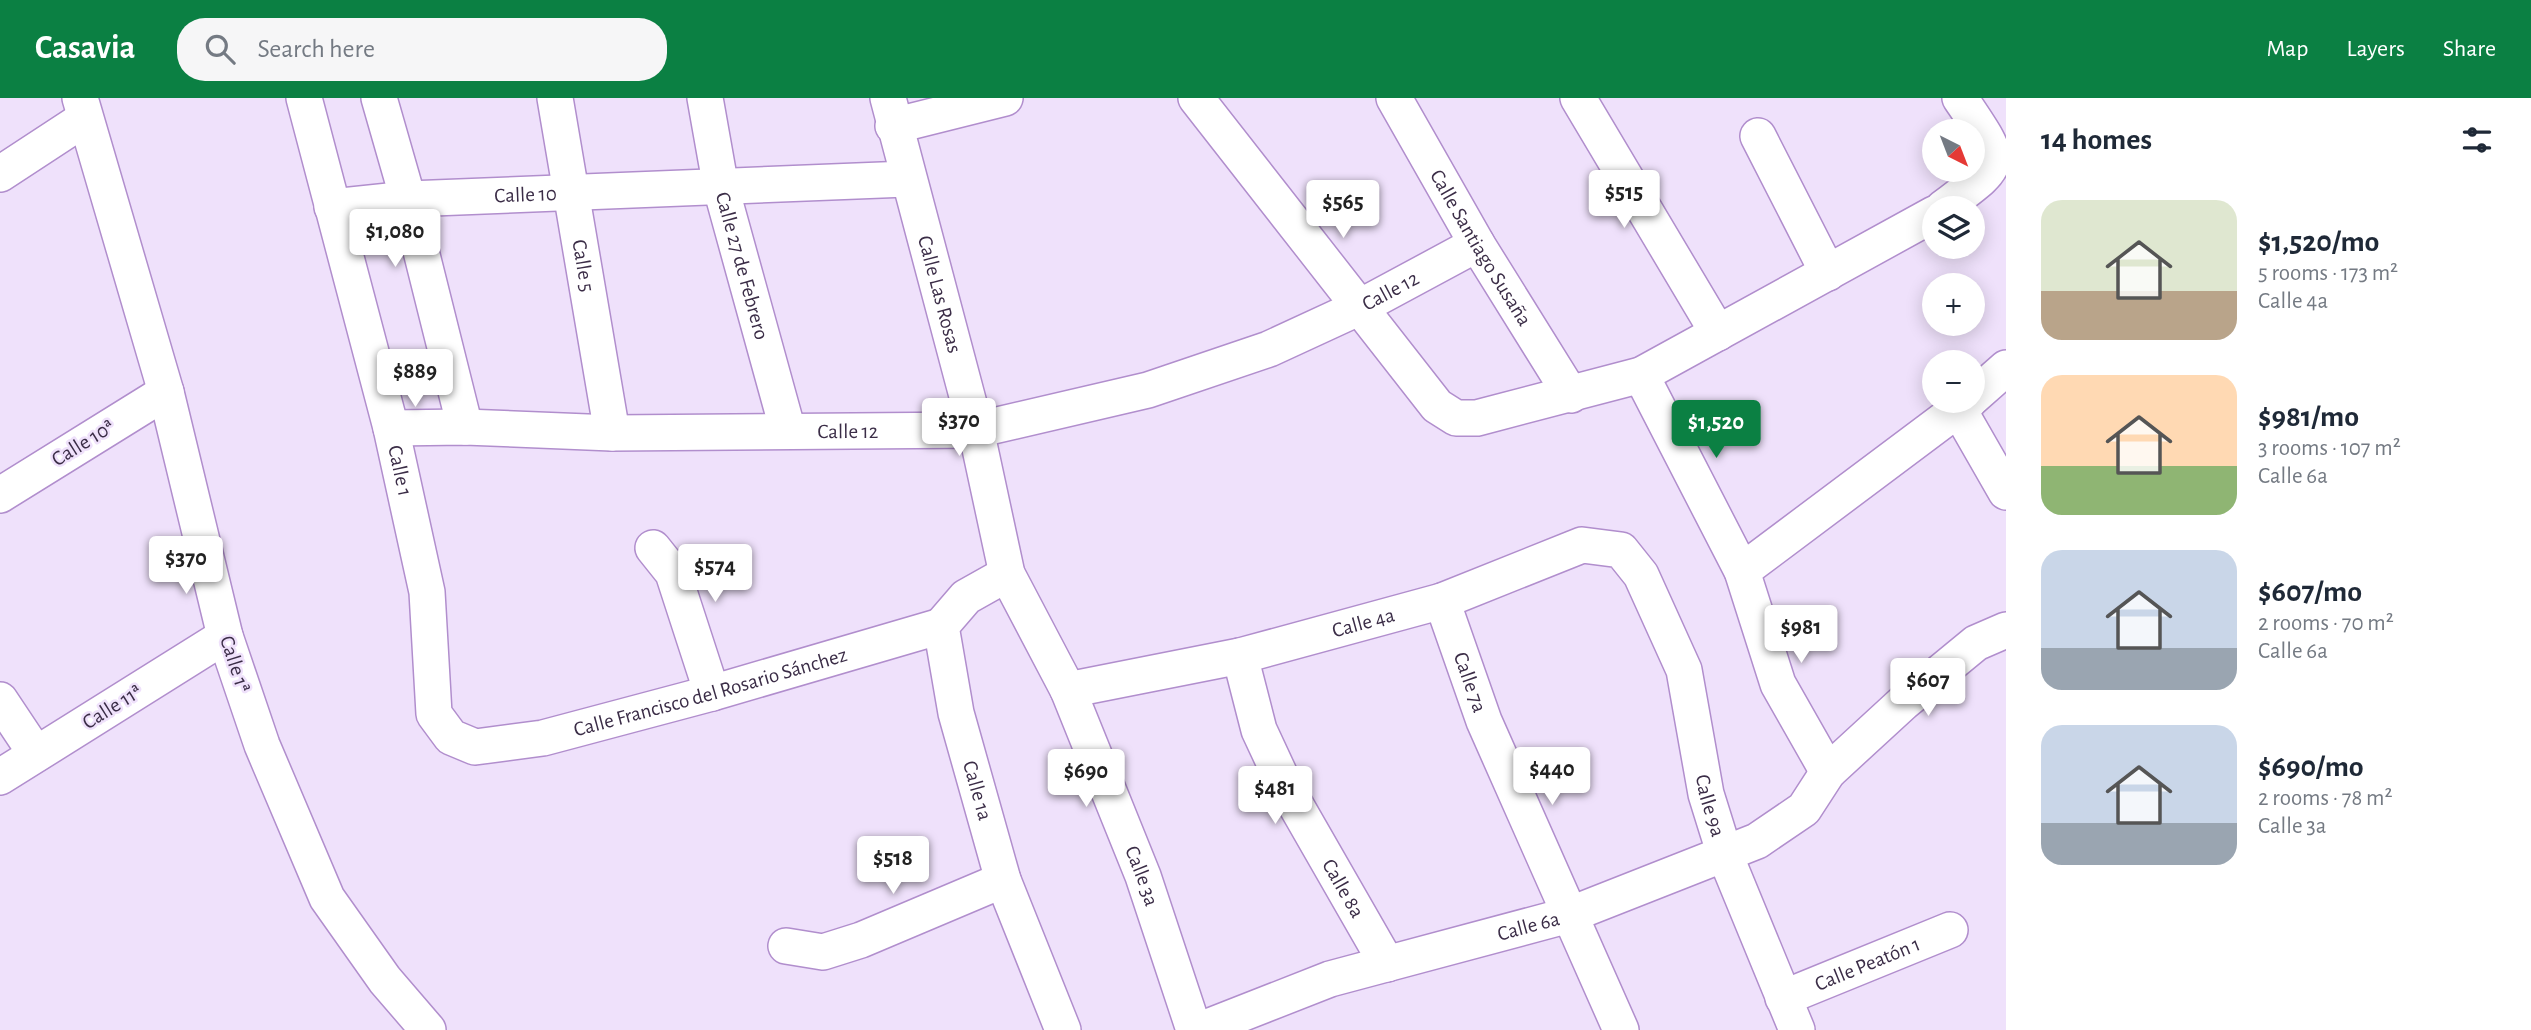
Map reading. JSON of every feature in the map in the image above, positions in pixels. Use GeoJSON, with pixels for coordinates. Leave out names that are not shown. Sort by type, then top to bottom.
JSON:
{"type":"FeatureCollection","features":[{"type":"Feature","properties":{"kind":"street","name":"Calle 1"},"geometry":{"type":"LineString","coordinates":[[304,98],[391,428],[427,592],[434,713],[451,737],[475,747]]}},
{"type":"Feature","properties":{"kind":"street"},"geometry":{"type":"LineString","coordinates":[[379,98],[408,199],[465,427]]}},
{"type":"Feature","properties":{"kind":"street","name":"Calle 5"},"geometry":{"type":"LineString","coordinates":[[555,98],[611,433]]}},
{"type":"Feature","properties":{"kind":"street","name":"Calle 27 de Febrero"},"geometry":{"type":"LineString","coordinates":[[705,98],[721,188],[788,431]]}},
{"type":"Feature","properties":{"kind":"street"},"geometry":{"type":"LineString","coordinates":[[891,112],[1005,98]]}},
{"type":"Feature","properties":{"kind":"street"},"geometry":{"type":"LineString","coordinates":[[1196,98],[1437,406],[1456,418],[1477,418],[1641,375],[1922,221]]}},
{"type":"Feature","properties":{"kind":"street","name":"Calle Santiago Susaña"},"geometry":{"type":"LineString","coordinates":[[1394,98],[1477,244],[1572,395]]}},
{"type":"Feature","properties":{"kind":"street"},"geometry":{"type":"LineString","coordinates":[[1578,98],[1718,333]]}},
{"type":"Feature","properties":{"kind":"street"},"geometry":{"type":"LineString","coordinates":[[1960,98],[1997,143],[2002,158],[1996,175],[1962,196]]}},
{"type":"Feature","properties":{"kind":"street"},"geometry":{"type":"LineString","coordinates":[[0,174],[82,108]]}},
{"type":"Feature","properties":{"kind":"street","name":"Calle 1ª"},"geometry":{"type":"LineString","coordinates":[[82,108],[166,392],[225,636],[262,745],[327,898],[385,980],[428,1030]]}},
{"type":"Feature","properties":{"kind":"street","name":"Calle Las Rosas"},"geometry":{"type":"LineString","coordinates":[[891,112],[976,430],[1007,575]]}},
{"type":"Feature","properties":{"kind":"street"},"geometry":{"type":"LineString","coordinates":[[1758,135],[1828,273]]}},
{"type":"Feature","properties":{"kind":"street","name":"Calle 10"},"geometry":{"type":"LineString","coordinates":[[332,207],[408,199],[907,179]]}},
{"type":"Feature","properties":{"kind":"street","name":"Calle 12"},"geometry":{"type":"LineString","coordinates":[[391,428],[465,427],[611,433],[976,430],[1147,390],[1269,349],[1360,307],[1477,244]]}},
{"type":"Feature","properties":{"kind":"street"},"geometry":{"type":"LineString","coordinates":[[1985,387],[2006,368]]}},
{"type":"Feature","properties":{"kind":"street"},"geometry":{"type":"LineString","coordinates":[[1641,375],[1742,571],[1778,684],[1828,772]]}},
{"type":"Feature","properties":{"kind":"street","name":"Calle 10ª"},"geometry":{"type":"LineString","coordinates":[[0,495],[166,392]]}},
{"type":"Feature","properties":{"kind":"street"},"geometry":{"type":"LineString","coordinates":[[1742,571],[1954,413]]}},
{"type":"Feature","properties":{"kind":"street"},"geometry":{"type":"LineString","coordinates":[[1971,413],[2006,492]]}},
{"type":"Feature","properties":{"kind":"street","name":"Calle 4a"},"geometry":{"type":"LineString","coordinates":[[1068,690],[1240,656],[1442,601],[1583,545],[1621,550],[1641,575]]}},
{"type":"Feature","properties":{"kind":"street"},"geometry":{"type":"LineString","coordinates":[[653,548],[673,573],[687,607],[712,693]]}},
{"type":"Feature","properties":{"kind":"street"},"geometry":{"type":"LineString","coordinates":[[941,626],[966,597],[1007,575]]}},
{"type":"Feature","properties":{"kind":"street","name":"Calle 3a"},"geometry":{"type":"LineString","coordinates":[[1007,575],[1068,690],[1143,876],[1194,1030]]}},
{"type":"Feature","properties":{"kind":"street","name":"Calle 9a"},"geometry":{"type":"LineString","coordinates":[[1641,575],[1684,670],[1706,794],[1725,855],[1797,1030]]}},
{"type":"Feature","properties":{"kind":"street","name":"Calle 7a"},"geometry":{"type":"LineString","coordinates":[[1442,601],[1484,721],[1621,1030]]}},
{"type":"Feature","properties":{"kind":"street","name":"Calle Francisco del Rosario Sánchez"},"geometry":{"type":"LineString","coordinates":[[475,747],[543,738],[712,693],[941,626]]}},
{"type":"Feature","properties":{"kind":"street","name":"Calle 1a"},"geometry":{"type":"LineString","coordinates":[[941,626],[956,713],[1003,880],[1063,1030]]}},
{"type":"Feature","properties":{"kind":"street","name":"Calle 6a"},"geometry":{"type":"LineString","coordinates":[[1200,1030],[1330,979],[1569,915],[1758,842],[1804,809],[1828,772],[1903,703],[1976,643],[2006,630]]}},
{"type":"Feature","properties":{"kind":"street","name":"Calle 11ª"},"geometry":{"type":"LineString","coordinates":[[0,777],[225,636]]}},
{"type":"Feature","properties":{"kind":"street","name":"Calle 8a"},"geometry":{"type":"LineString","coordinates":[[1240,656],[1258,730],[1286,788],[1387,964]]}},
{"type":"Feature","properties":{"kind":"street"},"geometry":{"type":"LineString","coordinates":[[0,700],[36,754]]}},
{"type":"Feature","properties":{"kind":"street"},"geometry":{"type":"LineString","coordinates":[[786,946],[823,952],[861,940],[1003,880]]}},
{"type":"Feature","properties":{"kind":"street","name":"Calle Peatón 1"},"geometry":{"type":"LineString","coordinates":[[1783,998],[1950,930]]}}]}
